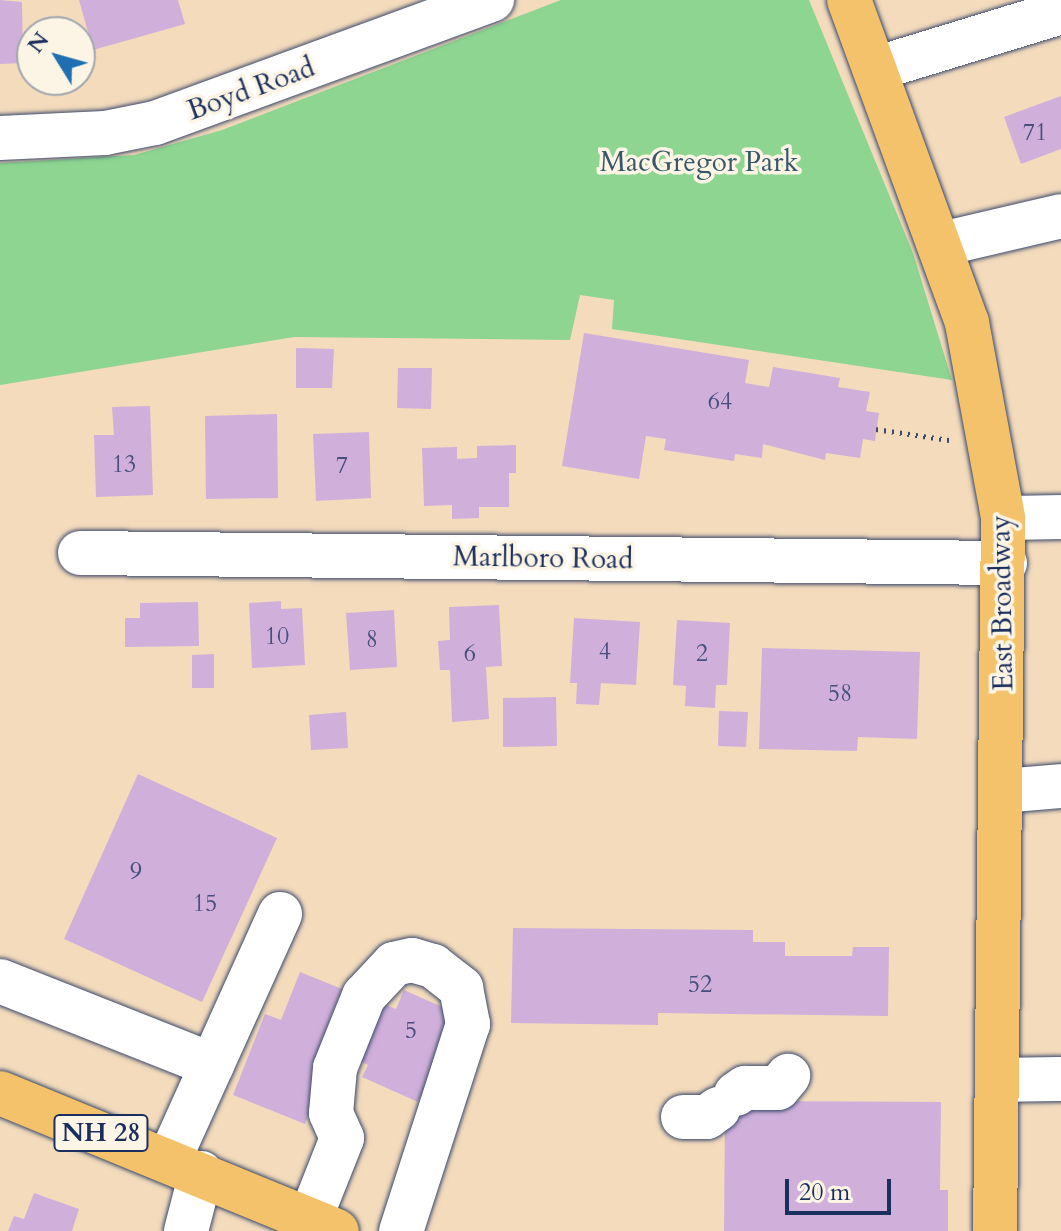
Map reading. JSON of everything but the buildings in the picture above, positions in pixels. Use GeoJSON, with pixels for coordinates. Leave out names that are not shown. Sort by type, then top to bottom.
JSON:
{"type":"FeatureCollection","features":[{"type":"Feature","properties":{"kind":"main road","name":"East Broadway"},"geometry":{"type":"LineString","coordinates":[[849,0],[942,244],[984,395],[1003,518],[1005,563],[995,1231]]}},
{"type":"Feature","properties":{"kind":"main road","name":"NH 28"},"geometry":{"type":"LineString","coordinates":[[0,1093],[323,1225]]}},
{"type":"Feature","properties":{"kind":"street","name":"Boyd Road"},"geometry":{"type":"LineString","coordinates":[[0,138],[105,133],[155,123],[492,0]]}},
{"type":"Feature","properties":{"kind":"street"},"geometry":{"type":"LineString","coordinates":[[875,69],[1061,12]]}},
{"type":"Feature","properties":{"kind":"street"},"geometry":{"type":"LineString","coordinates":[[942,244],[1061,216]]}},
{"type":"Feature","properties":{"kind":"street"},"geometry":{"type":"LineString","coordinates":[[1003,518],[1061,517]]}},
{"type":"Feature","properties":{"kind":"street","name":"Marlboro Road"},"geometry":{"type":"LineString","coordinates":[[80,553],[1005,563]]}},
{"type":"Feature","properties":{"kind":"street"},"geometry":{"type":"LineString","coordinates":[[1002,791],[1061,786]]}},
{"type":"Feature","properties":{"kind":"street"},"geometry":{"type":"LineString","coordinates":[[186,1231],[185,1167],[212,1065],[280,914]]}},
{"type":"Feature","properties":{"kind":"street"},"geometry":{"type":"LineString","coordinates":[[323,1225],[342,1138],[329,1092],[341,1053],[364,996],[379,975],[394,964],[412,960],[433,966],[461,988],[468,1024],[401,1231]]}},
{"type":"Feature","properties":{"kind":"street"},"geometry":{"type":"LineString","coordinates":[[0,981],[212,1065]]}},
{"type":"Feature","properties":{"kind":"street"},"geometry":{"type":"LineString","coordinates":[[712,1106],[745,1088],[778,1088],[788,1076]]}},
{"type":"Feature","properties":{"kind":"street"},"geometry":{"type":"LineString","coordinates":[[998,1080],[1061,1079]]}},
{"type":"Feature","properties":{"kind":"path"},"geometry":{"type":"LineString","coordinates":[[876,429],[936,440]]}},
{"type":"Feature","properties":{"kind":"green space","name":"MacGregor Park"},"geometry":{"type":"Polygon","coordinates":[[[561,0],[809,0],[913,253],[952,380],[612,329],[614,300],[580,295],[570,340],[294,337],[0,385],[0,163],[134,155],[222,130],[561,0]]]}}]}
